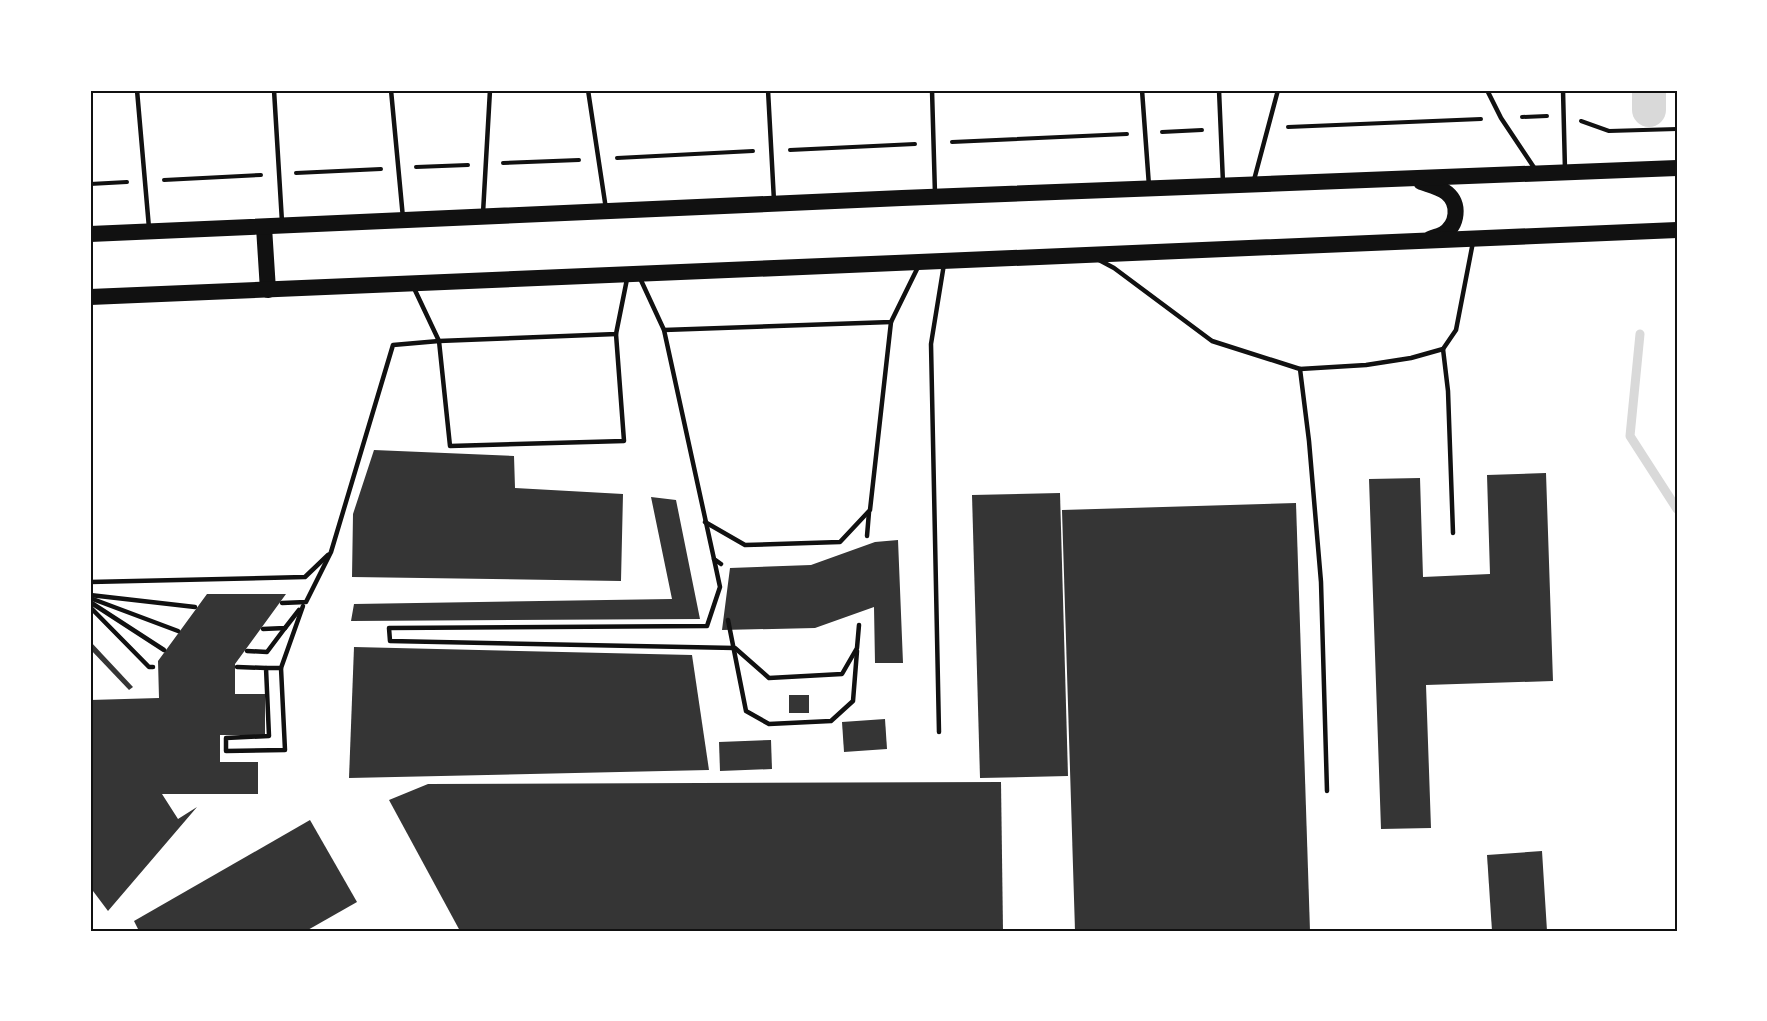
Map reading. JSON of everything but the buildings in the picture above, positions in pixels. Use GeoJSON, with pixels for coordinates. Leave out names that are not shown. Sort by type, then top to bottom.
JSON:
{"type":"FeatureCollection","features":[{"type":"Feature","properties":{"kind":"highway"},"geometry":{"type":"LineString","coordinates":[[90,234],[935,197],[1677,168]]}},
{"type":"Feature","properties":{"kind":"highway"},"geometry":{"type":"LineString","coordinates":[[1411,179],[1434,186],[1448,194],[1454,202],[1456,211],[1452,224],[1443,234],[1423,241]]}},
{"type":"Feature","properties":{"kind":"highway"},"geometry":{"type":"LineString","coordinates":[[264,227],[268,290]]}},
{"type":"Feature","properties":{"kind":"highway"},"geometry":{"type":"LineString","coordinates":[[90,297],[1677,230]]}},
{"type":"Feature","properties":{"kind":"lane"},"geometry":{"type":"LineString","coordinates":[[137,90],[149,232]]}},
{"type":"Feature","properties":{"kind":"lane"},"geometry":{"type":"LineString","coordinates":[[273,90],[283,226]]}},
{"type":"Feature","properties":{"kind":"lane"},"geometry":{"type":"LineString","coordinates":[[391,90],[403,220]]}},
{"type":"Feature","properties":{"kind":"lane"},"geometry":{"type":"LineString","coordinates":[[483,217],[490,90]]}},
{"type":"Feature","properties":{"kind":"lane"},"geometry":{"type":"LineString","coordinates":[[588,90],[607,211]]}},
{"type":"Feature","properties":{"kind":"lane"},"geometry":{"type":"LineString","coordinates":[[768,90],[774,204]]}},
{"type":"Feature","properties":{"kind":"lane"},"geometry":{"type":"LineString","coordinates":[[932,90],[935,197]]}},
{"type":"Feature","properties":{"kind":"lane"},"geometry":{"type":"LineString","coordinates":[[1142,90],[1149,189]]}},
{"type":"Feature","properties":{"kind":"lane"},"geometry":{"type":"LineString","coordinates":[[1218,90],[1223,186]]}},
{"type":"Feature","properties":{"kind":"lane"},"geometry":{"type":"LineString","coordinates":[[1252,185],[1278,90]]}},
{"type":"Feature","properties":{"kind":"lane"},"geometry":{"type":"LineString","coordinates":[[1487,90],[1501,118],[1538,174]]}},
{"type":"Feature","properties":{"kind":"lane"},"geometry":{"type":"LineString","coordinates":[[1563,90],[1566,172]]}},
{"type":"Feature","properties":{"kind":"lane"},"geometry":{"type":"LineString","coordinates":[[1088,255],[1114,268],[1212,341],[1300,369],[1366,365],[1411,358],[1443,349],[1456,330],[1474,239]]}},
{"type":"Feature","properties":{"kind":"lane"},"geometry":{"type":"LineString","coordinates":[[939,732],[931,344],[945,261]]}},
{"type":"Feature","properties":{"kind":"lane"},"geometry":{"type":"LineString","coordinates":[[867,536],[891,322],[921,262]]}},
{"type":"Feature","properties":{"kind":"lane"},"geometry":{"type":"LineString","coordinates":[[633,274],[664,330],[720,586],[707,626],[389,628],[390,641],[735,648],[770,678],[842,674],[857,648]]}},
{"type":"Feature","properties":{"kind":"lane"},"geometry":{"type":"LineString","coordinates":[[412,284],[439,341],[450,446],[624,441],[616,334],[633,274]]}},
{"type":"Feature","properties":{"kind":"lane"},"geometry":{"type":"LineString","coordinates":[[664,330],[891,322]]}},
{"type":"Feature","properties":{"kind":"lane"},"geometry":{"type":"LineString","coordinates":[[266,668],[269,736],[226,738],[226,751],[285,750],[281,668],[305,604],[331,552],[393,345],[616,334]]}},
{"type":"Feature","properties":{"kind":"lane"},"geometry":{"type":"LineString","coordinates":[[1443,349],[1448,391],[1453,533]]}},
{"type":"Feature","properties":{"kind":"lane"},"geometry":{"type":"LineString","coordinates":[[1300,369],[1309,441],[1321,582],[1327,791]]}},
{"type":"Feature","properties":{"kind":"lane"},"geometry":{"type":"LineString","coordinates":[[705,522],[745,545],[840,542],[870,510]]}},
{"type":"Feature","properties":{"kind":"lane"},"geometry":{"type":"LineString","coordinates":[[90,582],[305,577],[331,552]]}},
{"type":"Feature","properties":{"kind":"lane"},"geometry":{"type":"LineString","coordinates":[[714,559],[721,564]]}},
{"type":"Feature","properties":{"kind":"lane"},"geometry":{"type":"LineString","coordinates":[[90,598],[195,608]]}},
{"type":"Feature","properties":{"kind":"lane"},"geometry":{"type":"LineString","coordinates":[[90,598],[178,631]]}},
{"type":"Feature","properties":{"kind":"lane"},"geometry":{"type":"LineString","coordinates":[[90,598],[164,650]]}},
{"type":"Feature","properties":{"kind":"lane"},"geometry":{"type":"LineString","coordinates":[[282,603],[305,604]]}},
{"type":"Feature","properties":{"kind":"lane"},"geometry":{"type":"LineString","coordinates":[[247,651],[267,652],[305,604]]}},
{"type":"Feature","properties":{"kind":"lane"},"geometry":{"type":"LineString","coordinates":[[90,607],[149,667],[153,667]]}},
{"type":"Feature","properties":{"kind":"lane"},"geometry":{"type":"LineString","coordinates":[[728,620],[746,711],[769,724],[831,721],[853,701],[860,625]]}},
{"type":"Feature","properties":{"kind":"lane"},"geometry":{"type":"LineString","coordinates":[[263,629],[285,628]]}},
{"type":"Feature","properties":{"kind":"lane"},"geometry":{"type":"LineString","coordinates":[[237,667],[281,668]]}},
{"type":"Feature","properties":{"kind":"path"},"geometry":{"type":"LineString","coordinates":[[1268,128],[1564,115],[1609,131],[1677,129]]}},
{"type":"Feature","properties":{"kind":"path"},"geometry":{"type":"LineString","coordinates":[[90,184],[1221,130]]}},
{"type":"Feature","properties":{"kind":"waterway"},"geometry":{"type":"LineString","coordinates":[[1649,90],[1649,110]]}},
{"type":"Feature","properties":{"kind":"waterway"},"geometry":{"type":"LineString","coordinates":[[1640,334],[1630,436],[1677,509]]}}]}
